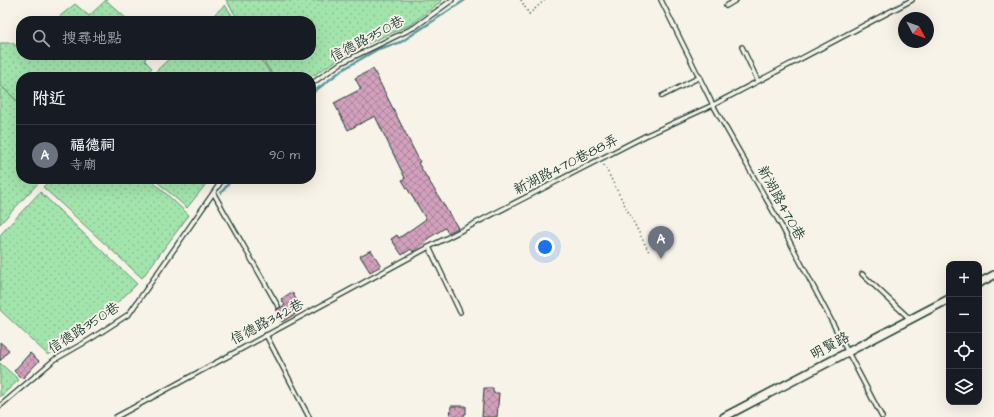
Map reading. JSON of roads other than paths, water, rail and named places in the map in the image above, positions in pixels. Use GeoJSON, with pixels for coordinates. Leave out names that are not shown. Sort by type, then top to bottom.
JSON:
{"type":"FeatureCollection","features":[{"type":"Feature","properties":{"kind":"street"},"geometry":{"type":"LineString","coordinates":[[982,281],[994,275]]}},
{"type":"Feature","properties":{"kind":"street","name":"明賢路"},"geometry":{"type":"LineString","coordinates":[[724,417],[946,300]]}},
{"type":"Feature","properties":{"kind":"lane","name":"信德路350巷"},"geometry":{"type":"LineString","coordinates":[[316,80],[341,63],[415,26],[452,0]]}},
{"type":"Feature","properties":{"kind":"lane","name":"新湖路470巷"},"geometry":{"type":"LineString","coordinates":[[661,0],[714,105],[782,226],[882,417]]}},
{"type":"Feature","properties":{"kind":"lane"},"geometry":{"type":"LineString","coordinates":[[726,6],[736,0]]}},
{"type":"Feature","properties":{"kind":"lane","name":"新湖路470巷88弄"},"geometry":{"type":"LineString","coordinates":[[429,247],[645,136],[714,105],[912,0]]}},
{"type":"Feature","properties":{"kind":"lane"},"geometry":{"type":"LineString","coordinates":[[742,46],[758,81]]}},
{"type":"Feature","properties":{"kind":"lane"},"geometry":{"type":"LineString","coordinates":[[662,96],[700,77]]}},
{"type":"Feature","properties":{"kind":"lane","name":"信德路350巷"},"geometry":{"type":"LineString","coordinates":[[0,406],[54,360],[89,340],[129,314],[220,184]]}},
{"type":"Feature","properties":{"kind":"lane"},"geometry":{"type":"LineString","coordinates":[[214,194],[278,306]]}},
{"type":"Feature","properties":{"kind":"lane"},"geometry":{"type":"LineString","coordinates":[[429,247],[460,312]]}},
{"type":"Feature","properties":{"kind":"lane","name":"信德路342巷"},"geometry":{"type":"LineString","coordinates":[[116,417],[429,247]]}},
{"type":"Feature","properties":{"kind":"lane"},"geometry":{"type":"LineString","coordinates":[[862,274],[910,319]]}},
{"type":"Feature","properties":{"kind":"lane"},"geometry":{"type":"LineString","coordinates":[[266,335],[309,417]]}},
{"type":"Feature","properties":{"kind":"waterway"},"geometry":{"type":"LineString","coordinates":[[316,90],[342,70],[378,49],[401,42],[465,0]]}},
{"type":"Feature","properties":{"kind":"waterway"},"geometry":{"type":"LineString","coordinates":[[221,193],[228,184]]}},
{"type":"Feature","properties":{"kind":"place","name":"福德祠"},"geometry":{"type":"Point","coordinates":[661,259]}}]}
